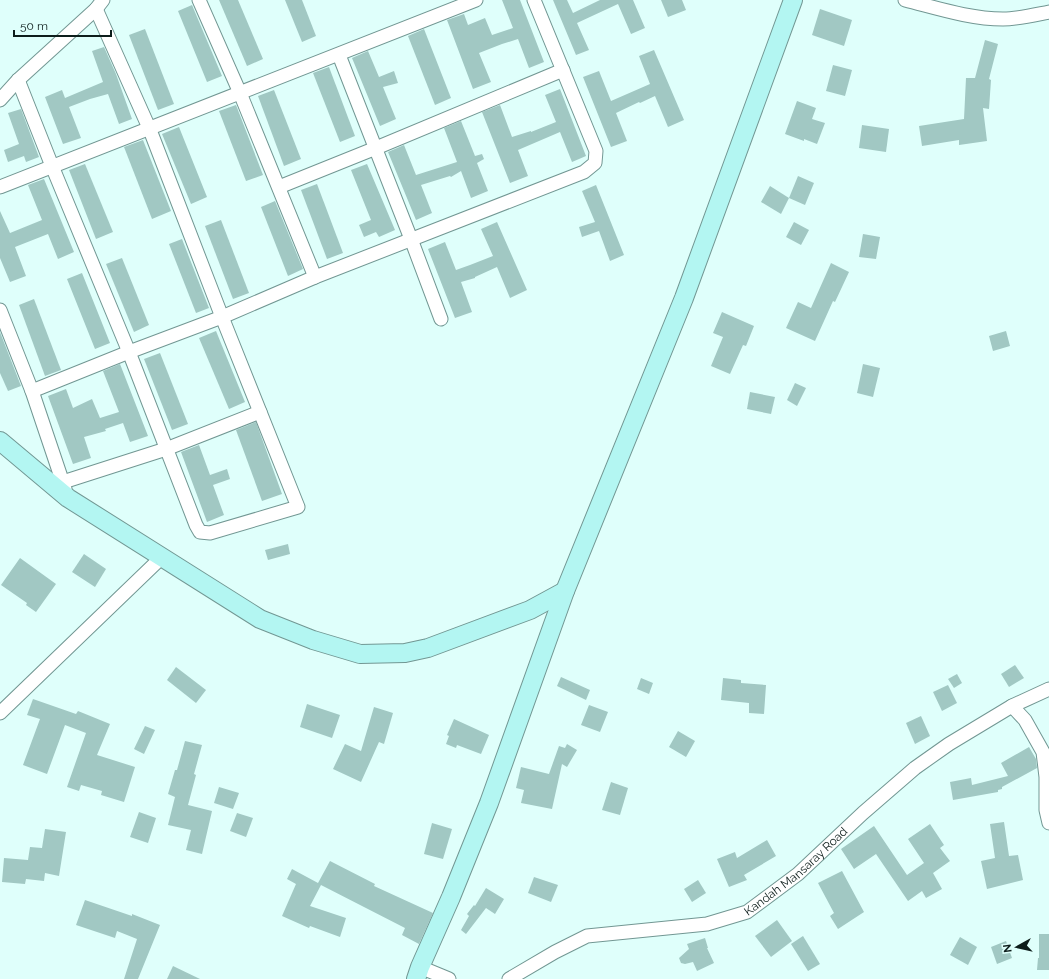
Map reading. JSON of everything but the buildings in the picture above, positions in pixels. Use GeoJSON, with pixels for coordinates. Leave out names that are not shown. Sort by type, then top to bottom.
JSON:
{"type":"FeatureCollection","features":[{"type":"Feature","properties":{"kind":"main road"},"geometry":{"type":"LineString","coordinates":[[418,973],[489,803],[565,591],[684,298],[793,0]]}},
{"type":"Feature","properties":{"kind":"main road"},"geometry":{"type":"LineString","coordinates":[[0,441],[66,490],[162,557],[260,619],[313,640],[360,654],[405,653],[428,648],[530,610],[565,591]]}},
{"type":"Feature","properties":{"kind":"street"},"geometry":{"type":"LineString","coordinates":[[199,0],[240,93],[315,277]]}},
{"type":"Feature","properties":{"kind":"street"},"geometry":{"type":"LineString","coordinates":[[0,187],[150,130],[476,0]]}},
{"type":"Feature","properties":{"kind":"street"},"geometry":{"type":"LineString","coordinates":[[32,391],[222,317],[315,277],[584,172],[595,163],[596,151],[534,0]]}},
{"type":"Feature","properties":{"kind":"street"},"geometry":{"type":"LineString","coordinates":[[906,0],[982,18],[1004,19],[1049,12]]}},
{"type":"Feature","properties":{"kind":"street"},"geometry":{"type":"LineString","coordinates":[[0,100],[18,80],[99,5],[150,130],[222,317],[298,507],[210,533],[200,532],[129,352],[18,80]]}},
{"type":"Feature","properties":{"kind":"street"},"geometry":{"type":"LineString","coordinates":[[339,55],[441,319]]}},
{"type":"Feature","properties":{"kind":"street"},"geometry":{"type":"LineString","coordinates":[[278,187],[563,70]]}},
{"type":"Feature","properties":{"kind":"street"},"geometry":{"type":"LineString","coordinates":[[0,310],[32,391],[66,490],[260,412]]}},
{"type":"Feature","properties":{"kind":"street"},"geometry":{"type":"LineString","coordinates":[[0,712],[162,557]]}},
{"type":"Feature","properties":{"kind":"street","name":"Kandah Mansaray Road"},"geometry":{"type":"LineString","coordinates":[[509,979],[555,952],[587,936],[707,924],[747,912],[798,874],[863,813],[915,768],[949,744],[1012,706],[1049,689]]}},
{"type":"Feature","properties":{"kind":"street"},"geometry":{"type":"LineString","coordinates":[[1012,706],[1025,720],[1043,752],[1046,777],[1046,810],[1049,823]]}},
{"type":"Feature","properties":{"kind":"street"},"geometry":{"type":"LineString","coordinates":[[418,973],[449,979]]}}]}
